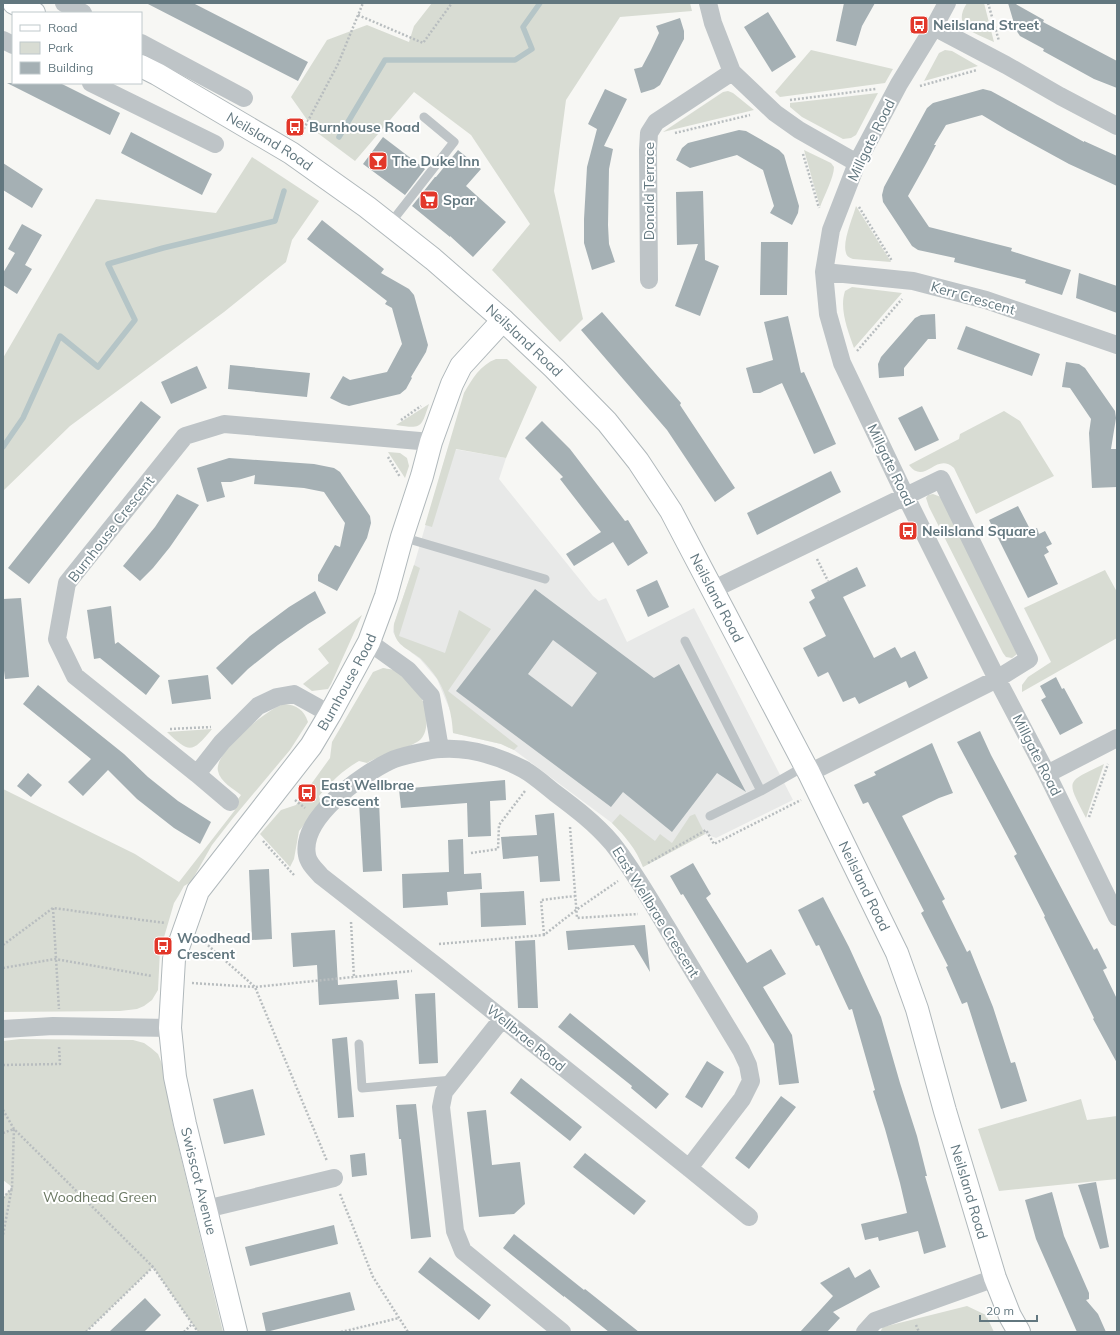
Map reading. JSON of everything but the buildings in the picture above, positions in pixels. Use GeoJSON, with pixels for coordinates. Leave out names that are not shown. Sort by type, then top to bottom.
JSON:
{"type":"FeatureCollection","features":[{"type":"Feature","properties":{"kind":"street"},"geometry":{"type":"LineString","coordinates":[[14,3],[32,12]]}},
{"type":"Feature","properties":{"kind":"street"},"geometry":{"type":"LineString","coordinates":[[64,3],[81,12]]}},
{"type":"Feature","properties":{"kind":"street"},"geometry":{"type":"LineString","coordinates":[[708,3],[713,23],[732,72],[775,113],[795,127],[857,163]]}},
{"type":"Feature","properties":{"kind":"street","name":"Millgate Road"},"geometry":{"type":"LineString","coordinates":[[947,3],[894,93],[857,163],[831,230],[824,272],[828,314],[844,367],[997,679],[1047,774],[1117,917]]}},
{"type":"Feature","properties":{"kind":"street"},"geometry":{"type":"LineString","coordinates":[[934,27],[1117,126]]}},
{"type":"Feature","properties":{"kind":"street"},"geometry":{"type":"LineString","coordinates":[[3,40],[12,44]]}},
{"type":"Feature","properties":{"kind":"street","name":"Neilsland Road"},"geometry":{"type":"LineString","coordinates":[[142,45],[244,98]]}},
{"type":"Feature","properties":{"kind":"street","name":"Neilsland Road"},"geometry":{"type":"LineString","coordinates":[[142,66],[291,153],[367,207],[433,260],[554,368],[608,422],[629,450],[671,511],[807,770],[900,960],[918,1009],[995,1278],[1010,1316],[1019,1332]]}},
{"type":"Feature","properties":{"kind":"street","name":"Donald Terrace"},"geometry":{"type":"LineString","coordinates":[[649,280],[649,132],[656,122],[732,72]]}},
{"type":"Feature","properties":{"kind":"street"},"geometry":{"type":"LineString","coordinates":[[93,84],[215,144]]}},
{"type":"Feature","properties":{"kind":"street","name":"Kerr Crescent"},"geometry":{"type":"LineString","coordinates":[[824,272],[910,281],[986,300],[1117,345]]}},
{"type":"Feature","properties":{"kind":"street","name":"Burnhouse Road"},"geometry":{"type":"LineString","coordinates":[[170,1028],[174,959],[198,891],[310,746],[330,714],[369,642],[386,596],[431,442],[450,387],[461,366],[502,320]]}},
{"type":"Feature","properties":{"kind":"street","name":"Burnhouse Crescent"},"geometry":{"type":"LineString","coordinates":[[230,802],[75,676],[57,639],[67,583],[185,436],[224,424],[431,442]]}},
{"type":"Feature","properties":{"kind":"street"},"geometry":{"type":"LineString","coordinates":[[712,590],[940,479],[1029,659],[997,679],[807,770]]}},
{"type":"Feature","properties":{"kind":"street"},"geometry":{"type":"LineString","coordinates":[[369,642],[408,670],[431,696],[440,748]]}},
{"type":"Feature","properties":{"kind":"street"},"geometry":{"type":"LineString","coordinates":[[197,774],[222,742],[258,706],[277,697],[294,694],[330,714]]}},
{"type":"Feature","properties":{"kind":"street"},"geometry":{"type":"LineString","coordinates":[[1047,774],[1117,738]]}},
{"type":"Feature","properties":{"kind":"street","name":"East Wellbrae Crescent"},"geometry":{"type":"LineString","coordinates":[[310,862],[306,843],[308,833],[318,818],[356,781],[391,760],[440,748],[463,749],[492,755],[525,770],[586,817],[612,842],[632,871],[741,1050],[748,1064],[751,1081],[742,1099],[689,1168]]}},
{"type":"Feature","properties":{"kind":"street","name":"Wellbrae Road"},"geometry":{"type":"LineString","coordinates":[[310,862],[322,876],[349,898],[439,968],[749,1217]]}},
{"type":"Feature","properties":{"kind":"street"},"geometry":{"type":"LineString","coordinates":[[502,1019],[444,1092],[441,1107],[455,1231],[458,1242],[463,1251],[562,1332]]}},
{"type":"Feature","properties":{"kind":"street"},"geometry":{"type":"LineString","coordinates":[[3,1029],[53,1026],[170,1028]]}},
{"type":"Feature","properties":{"kind":"street","name":"Swisscot Avenue"},"geometry":{"type":"LineString","coordinates":[[170,1028],[175,1077],[185,1124],[236,1332]]}},
{"type":"Feature","properties":{"kind":"street"},"geometry":{"type":"LineString","coordinates":[[206,1209],[334,1178]]}},
{"type":"Feature","properties":{"kind":"street"},"geometry":{"type":"LineString","coordinates":[[865,1332],[875,1321],[995,1278]]}},
{"type":"Feature","properties":{"kind":"lane"},"geometry":{"type":"LineString","coordinates":[[389,225],[454,142],[424,117]]}},
{"type":"Feature","properties":{"kind":"lane"},"geometry":{"type":"LineString","coordinates":[[402,537],[545,579]]}},
{"type":"Feature","properties":{"kind":"lane"},"geometry":{"type":"LineString","coordinates":[[685,640],[761,791]]}},
{"type":"Feature","properties":{"kind":"lane"},"geometry":{"type":"LineString","coordinates":[[710,816],[807,770]]}},
{"type":"Feature","properties":{"kind":"lane"},"geometry":{"type":"LineString","coordinates":[[359,1044],[362,1088],[455,1080]]}},
{"type":"Feature","properties":{"kind":"path"},"geometry":{"type":"LineString","coordinates":[[291,153],[338,64],[363,3]]}},
{"type":"Feature","properties":{"kind":"path"},"geometry":{"type":"LineString","coordinates":[[358,16],[423,43],[452,3]]}},
{"type":"Feature","properties":{"kind":"path"},"geometry":{"type":"LineString","coordinates":[[894,93],[1004,64],[988,3]]}},
{"type":"Feature","properties":{"kind":"path"},"geometry":{"type":"LineString","coordinates":[[795,127],[820,211]]}},
{"type":"Feature","properties":{"kind":"path"},"geometry":{"type":"LineString","coordinates":[[844,367],[910,281],[848,187]]}},
{"type":"Feature","properties":{"kind":"path"},"geometry":{"type":"LineString","coordinates":[[400,420],[450,387]]}},
{"type":"Feature","properties":{"kind":"path"},"geometry":{"type":"LineString","coordinates":[[375,437],[415,499]]}},
{"type":"Feature","properties":{"kind":"path"},"geometry":{"type":"LineString","coordinates":[[809,543],[828,581]]}},
{"type":"Feature","properties":{"kind":"path"},"geometry":{"type":"LineString","coordinates":[[143,731],[240,725]]}},
{"type":"Feature","properties":{"kind":"path"},"geometry":{"type":"LineString","coordinates":[[1080,842],[1117,738]]}},
{"type":"Feature","properties":{"kind":"path"},"geometry":{"type":"LineString","coordinates":[[471,852],[498,849],[499,825],[535,778]]}},
{"type":"Feature","properties":{"kind":"path"},"geometry":{"type":"LineString","coordinates":[[279,788],[318,818]]}},
{"type":"Feature","properties":{"kind":"path"},"geometry":{"type":"LineString","coordinates":[[568,803],[577,918],[658,913]]}},
{"type":"Feature","properties":{"kind":"path"},"geometry":{"type":"LineString","coordinates":[[248,826],[294,875],[310,862]]}},
{"type":"Feature","properties":{"kind":"path"},"geometry":{"type":"LineString","coordinates":[[544,935],[542,900],[575,896]]}},
{"type":"Feature","properties":{"kind":"path"},"geometry":{"type":"LineString","coordinates":[[349,898],[354,978]]}},
{"type":"Feature","properties":{"kind":"path"},"geometry":{"type":"LineString","coordinates":[[52,908],[58,1009]]}},
{"type":"Feature","properties":{"kind":"path"},"geometry":{"type":"LineString","coordinates":[[3,945],[52,908],[186,926],[255,987],[334,1178],[372,1277],[408,1332]]}},
{"type":"Feature","properties":{"kind":"path"},"geometry":{"type":"LineString","coordinates":[[3,968],[55,959],[157,977]]}},
{"type":"Feature","properties":{"kind":"path"},"geometry":{"type":"LineString","coordinates":[[192,983],[255,987],[354,978],[439,968]]}},
{"type":"Feature","properties":{"kind":"path"},"geometry":{"type":"LineString","coordinates":[[3,1065],[60,1064],[59,1046]]}},
{"type":"Feature","properties":{"kind":"path"},"geometry":{"type":"LineString","coordinates":[[3,1110],[14,1129],[153,1267],[198,1332]]}},
{"type":"Feature","properties":{"kind":"path"},"geometry":{"type":"LineString","coordinates":[[3,1133],[14,1129]]}},
{"type":"Feature","properties":{"kind":"path"},"geometry":{"type":"LineString","coordinates":[[3,1234],[12,1187],[14,1129]]}},
{"type":"Feature","properties":{"kind":"path"},"geometry":{"type":"LineString","coordinates":[[3,1198],[12,1187]]}},
{"type":"Feature","properties":{"kind":"path"},"geometry":{"type":"LineString","coordinates":[[86,1332],[153,1267]]}},
{"type":"Feature","properties":{"kind":"path"},"geometry":{"type":"LineString","coordinates":[[341,1332],[399,1318]]}},
{"type":"Feature","properties":{"kind":"path"},"geometry":{"type":"LineString","coordinates":[[184,1332],[192,1324]]}},
{"type":"Feature","properties":{"kind":"shaded area"},"geometry":{"type":"Polygon","coordinates":[[[448,448],[506,458],[499,479],[593,596],[599,601],[606,598],[627,642],[694,608],[793,800],[716,838],[705,834],[643,867],[630,841],[612,823],[514,750],[501,744],[453,733],[452,715],[437,679],[420,659],[400,644],[393,632],[394,624],[414,565],[448,448]]]}},
{"type":"Feature","properties":{"kind":"green space"},"geometry":{"type":"Polygon","coordinates":[[[432,3],[690,3],[692,11],[620,17],[566,100],[554,191],[583,319],[560,342],[492,270],[530,224],[471,135],[414,92],[355,161],[315,131],[291,97],[327,40],[367,25],[409,42],[414,26],[432,3]]]}},
{"type":"Feature","properties":{"kind":"green space"},"geometry":{"type":"Polygon","coordinates":[[[967,3],[984,3],[994,42],[973,32],[964,24],[962,18],[963,11],[967,3]]]}},
{"type":"Feature","properties":{"kind":"green space"},"geometry":{"type":"Polygon","coordinates":[[[811,50],[893,69],[885,83],[780,97],[775,92],[811,50]]]}},
{"type":"Feature","properties":{"kind":"green space"},"geometry":{"type":"Polygon","coordinates":[[[945,50],[952,51],[978,66],[924,81],[939,53],[945,50]]]}},
{"type":"Feature","properties":{"kind":"green space"},"geometry":{"type":"Polygon","coordinates":[[[728,91],[733,93],[754,110],[663,132],[723,92],[728,91]]]}},
{"type":"Feature","properties":{"kind":"green space"},"geometry":{"type":"Polygon","coordinates":[[[878,93],[856,135],[851,138],[843,139],[802,117],[790,107],[790,103],[878,93]]]}},
{"type":"Feature","properties":{"kind":"green space"},"geometry":{"type":"Polygon","coordinates":[[[804,150],[831,163],[834,167],[831,181],[820,207],[804,150]]]}},
{"type":"Feature","properties":{"kind":"green space"},"geometry":{"type":"Polygon","coordinates":[[[252,157],[319,201],[292,240],[286,262],[224,312],[70,426],[3,491],[3,358],[96,199],[216,213],[252,157]]]}},
{"type":"Feature","properties":{"kind":"green space"},"geometry":{"type":"Polygon","coordinates":[[[856,206],[891,262],[853,259],[847,255],[845,243],[856,206]]]}},
{"type":"Feature","properties":{"kind":"green space"},"geometry":{"type":"Polygon","coordinates":[[[852,287],[902,293],[854,348],[845,320],[843,305],[845,291],[852,287]]]}},
{"type":"Feature","properties":{"kind":"green space"},"geometry":{"type":"Polygon","coordinates":[[[496,359],[507,359],[537,387],[506,458],[456,449],[432,527],[425,525],[464,393],[473,378],[481,369],[496,359]]]}},
{"type":"Feature","properties":{"kind":"green space"},"geometry":{"type":"Polygon","coordinates":[[[429,404],[424,418],[419,425],[411,427],[396,425],[429,404]]]}},
{"type":"Feature","properties":{"kind":"green space"},"geometry":{"type":"Polygon","coordinates":[[[1004,411],[1020,421],[1054,476],[976,514],[954,468],[948,464],[942,463],[926,471],[920,472],[909,465],[959,439],[960,434],[1004,411]]]}},
{"type":"Feature","properties":{"kind":"green space"},"geometry":{"type":"Polygon","coordinates":[[[388,452],[400,453],[407,458],[409,466],[405,478],[388,452]]]}},
{"type":"Feature","properties":{"kind":"green space"},"geometry":{"type":"Polygon","coordinates":[[[933,494],[941,497],[1017,654],[1012,658],[1006,657],[1003,653],[929,507],[926,498],[928,495],[933,494]]]}},
{"type":"Feature","properties":{"kind":"green space"},"geometry":{"type":"Polygon","coordinates":[[[414,565],[420,568],[399,636],[445,653],[459,610],[491,629],[448,691],[518,746],[514,750],[501,744],[453,733],[452,719],[444,692],[438,680],[422,660],[405,648],[395,636],[394,624],[414,565]]]}},
{"type":"Feature","properties":{"kind":"green space"},"geometry":{"type":"Polygon","coordinates":[[[1105,570],[1117,592],[1117,638],[1022,692],[1022,685],[1028,677],[1051,662],[1024,608],[1105,570]]]}},
{"type":"Feature","properties":{"kind":"green space"},"geometry":{"type":"Polygon","coordinates":[[[362,615],[328,689],[312,691],[303,684],[329,663],[318,649],[362,615]]]}},
{"type":"Feature","properties":{"kind":"green space"},"geometry":{"type":"Polygon","coordinates":[[[383,668],[399,673],[418,692],[423,702],[427,722],[424,734],[421,739],[411,745],[367,763],[359,761],[342,772],[319,796],[321,804],[299,831],[294,859],[290,867],[260,834],[281,810],[296,805],[330,758],[332,742],[373,672],[383,668]]]}},
{"type":"Feature","properties":{"kind":"green space"},"geometry":{"type":"Polygon","coordinates":[[[284,704],[296,707],[302,711],[308,722],[290,750],[212,845],[191,882],[184,886],[174,903],[160,951],[158,990],[152,1000],[137,1009],[120,1011],[3,1012],[3,789],[135,854],[179,882],[235,810],[232,807],[241,795],[224,782],[219,775],[219,763],[224,754],[232,743],[255,722],[276,707],[284,704]]]}},
{"type":"Feature","properties":{"kind":"green space"},"geometry":{"type":"Polygon","coordinates":[[[212,729],[200,743],[191,748],[181,744],[167,732],[212,729]]]}},
{"type":"Feature","properties":{"kind":"green space"},"geometry":{"type":"Polygon","coordinates":[[[1104,764],[1086,818],[1075,796],[1073,784],[1076,779],[1082,775],[1104,764]]]}},
{"type":"Feature","properties":{"kind":"green space"},"geometry":{"type":"Polygon","coordinates":[[[620,814],[655,841],[660,834],[672,843],[690,816],[695,814],[705,834],[643,867],[630,843],[612,823],[620,814]]]}},
{"type":"Feature","properties":{"kind":"green space","name":"Woodhead Green"},"geometry":{"type":"Polygon","coordinates":[[[20,1039],[133,1040],[144,1043],[158,1054],[162,1064],[173,1124],[223,1332],[198,1332],[153,1267],[86,1332],[3,1332],[3,1198],[12,1187],[3,1180],[3,1041],[20,1039]]]}},
{"type":"Feature","properties":{"kind":"green space"},"geometry":{"type":"Polygon","coordinates":[[[1081,1099],[1087,1120],[1117,1116],[1117,1179],[999,1191],[978,1129],[1081,1099]]]}},
{"type":"Feature","properties":{"kind":"green space"},"geometry":{"type":"Polygon","coordinates":[[[967,1306],[986,1315],[994,1332],[880,1332],[883,1327],[967,1306]]]}},
{"type":"Feature","properties":{"kind":"waterway"},"geometry":{"type":"LineString","coordinates":[[339,137],[385,60],[515,60],[532,49],[523,27],[540,3]]}},
{"type":"Feature","properties":{"kind":"waterway"},"geometry":{"type":"LineString","coordinates":[[3,447],[23,418],[60,336],[98,367],[135,320],[108,264],[163,248],[275,221],[284,191]]}},
{"type":"Feature","properties":{"kind":"place","name":"Neilsland Street"},"geometry":{"type":"Point","coordinates":[919,25]}},
{"type":"Feature","properties":{"kind":"place","name":"Burnhouse Road"},"geometry":{"type":"Point","coordinates":[295,127]}},
{"type":"Feature","properties":{"kind":"place","name":"The Duke Inn"},"geometry":{"type":"Point","coordinates":[378,161]}},
{"type":"Feature","properties":{"kind":"place","name":"Spar"},"geometry":{"type":"Point","coordinates":[429,200]}},
{"type":"Feature","properties":{"kind":"place","name":"Neilsland Square"},"geometry":{"type":"Point","coordinates":[908,531]}},
{"type":"Feature","properties":{"kind":"place","name":"East Wellbrae Crescent"},"geometry":{"type":"Point","coordinates":[307,793]}},
{"type":"Feature","properties":{"kind":"place","name":"Woodhead Crescent"},"geometry":{"type":"Point","coordinates":[163,946]}}]}
